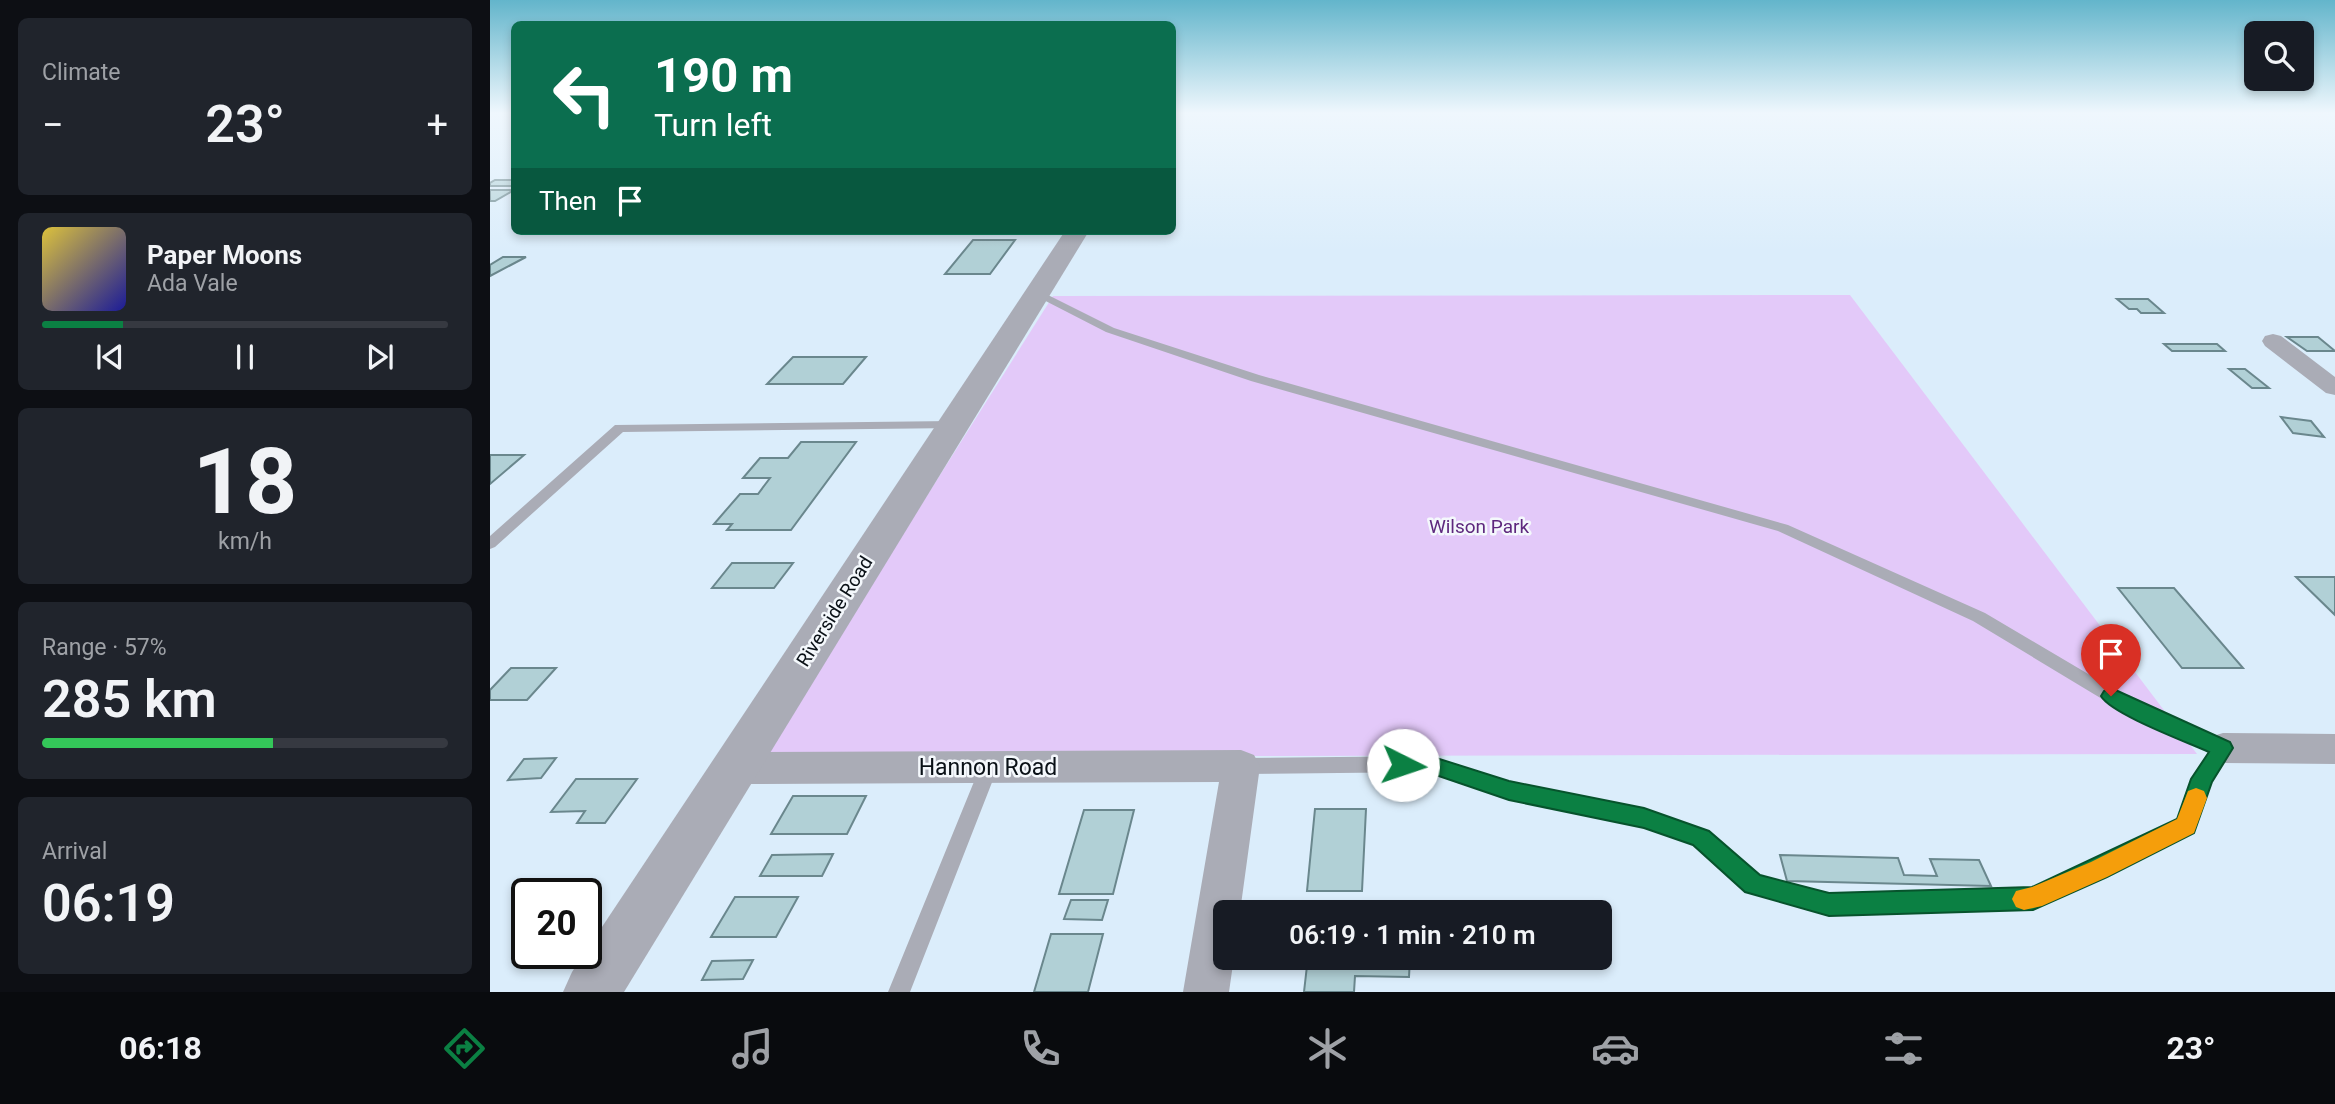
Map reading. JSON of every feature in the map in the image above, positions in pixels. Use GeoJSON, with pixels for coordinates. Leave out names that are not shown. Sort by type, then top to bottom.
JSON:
{"type":"FeatureCollection","features":[{"type":"Feature","properties":{"kind":"street","name":"Riverside Road"},"geometry":{"type":"LineString","coordinates":[[592,992],[1074,235]]}},
{"type":"Feature","properties":{"kind":"street"},"geometry":{"type":"LineString","coordinates":[[2273,341],[2335,388]]}},
{"type":"Feature","properties":{"kind":"street"},"geometry":{"type":"LineString","coordinates":[[2223,748],[2335,749]]}},
{"type":"Feature","properties":{"kind":"street"},"geometry":{"type":"LineString","coordinates":[[1206,992],[1241,766]]}},
{"type":"Feature","properties":{"kind":"street","name":"Hannon Road"},"geometry":{"type":"LineString","coordinates":[[735,768],[1241,766]]}},
{"type":"Feature","properties":{"kind":"lane"},"geometry":{"type":"LineString","coordinates":[[1036,292],[1110,330],[1255,378],[1783,528],[1979,617],[2133,709],[2223,748],[2202,779],[2186,826],[2099,870],[2033,898],[1829,904],[1753,884],[1701,838],[1644,818],[1509,791],[1430,764],[1241,766]]}},
{"type":"Feature","properties":{"kind":"lane"},"geometry":{"type":"LineString","coordinates":[[490,544],[620,428],[952,425]]}},
{"type":"Feature","properties":{"kind":"lane"},"geometry":{"type":"LineString","coordinates":[[899,992],[989,767]]}},
{"type":"Feature","properties":{"kind":"green space","name":"Wilson Park"},"geometry":{"type":"Polygon","coordinates":[[[1850,295],[2197,754],[762,757],[1053,296],[1850,295]]]}},
{"type":"Feature","properties":{"kind":"building"},"geometry":{"type":"Polygon","coordinates":[[[495,180],[511,180],[511,186],[490,186],[495,180]]]}},
{"type":"Feature","properties":{"kind":"building"},"geometry":{"type":"Polygon","coordinates":[[[490,190],[511,190],[495,201],[490,201],[490,190]]]}},
{"type":"Feature","properties":{"kind":"building"},"geometry":{"type":"Polygon","coordinates":[[[973,240],[1015,240],[990,274],[945,274],[973,240]]]}},
{"type":"Feature","properties":{"kind":"building"},"geometry":{"type":"Polygon","coordinates":[[[503,257],[526,257],[490,276],[490,265],[503,257]]]}},
{"type":"Feature","properties":{"kind":"building"},"geometry":{"type":"Polygon","coordinates":[[[2117,299],[2148,299],[2164,313],[2141,313],[2137,309],[2129,309],[2117,299]]]}},
{"type":"Feature","properties":{"kind":"building"},"geometry":{"type":"Polygon","coordinates":[[[2287,337],[2318,337],[2335,351],[2307,351],[2287,337]]]}},
{"type":"Feature","properties":{"kind":"building"},"geometry":{"type":"Polygon","coordinates":[[[2164,344],[2217,344],[2225,351],[2172,351],[2164,344]]]}},
{"type":"Feature","properties":{"kind":"building"},"geometry":{"type":"Polygon","coordinates":[[[793,357],[866,357],[843,384],[767,384],[793,357]]]}},
{"type":"Feature","properties":{"kind":"building"},"geometry":{"type":"Polygon","coordinates":[[[2229,369],[2245,369],[2269,388],[2252,388],[2229,369]]]}},
{"type":"Feature","properties":{"kind":"building"},"geometry":{"type":"Polygon","coordinates":[[[2281,417],[2311,421],[2324,437],[2293,433],[2281,417]]]}},
{"type":"Feature","properties":{"kind":"building"},"geometry":{"type":"Polygon","coordinates":[[[801,442],[856,442],[791,530],[727,530],[732,524],[714,524],[740,494],[758,494],[770,478],[743,478],[760,458],[788,458],[801,442]]]}},
{"type":"Feature","properties":{"kind":"building"},"geometry":{"type":"Polygon","coordinates":[[[490,455],[524,455],[490,484],[490,455]]]}},
{"type":"Feature","properties":{"kind":"building"},"geometry":{"type":"Polygon","coordinates":[[[732,563],[793,563],[774,588],[712,588],[732,563]]]}},
{"type":"Feature","properties":{"kind":"building"},"geometry":{"type":"Polygon","coordinates":[[[2296,577],[2335,577],[2335,615],[2296,577]]]}},
{"type":"Feature","properties":{"kind":"building"},"geometry":{"type":"Polygon","coordinates":[[[2118,588],[2174,588],[2243,668],[2182,668],[2118,588]]]}},
{"type":"Feature","properties":{"kind":"building"},"geometry":{"type":"Polygon","coordinates":[[[511,668],[556,668],[527,700],[490,700],[490,690],[511,668]]]}},
{"type":"Feature","properties":{"kind":"building"},"geometry":{"type":"Polygon","coordinates":[[[556,758],[541,778],[508,780],[524,759],[556,758]]]}},
{"type":"Feature","properties":{"kind":"building"},"geometry":{"type":"Polygon","coordinates":[[[576,779],[637,779],[605,823],[577,823],[585,811],[551,812],[576,779]]]}},
{"type":"Feature","properties":{"kind":"building"},"geometry":{"type":"Polygon","coordinates":[[[793,796],[866,796],[847,834],[771,834],[793,796]]]}},
{"type":"Feature","properties":{"kind":"building"},"geometry":{"type":"Polygon","coordinates":[[[1315,809],[1366,809],[1362,891],[1307,891],[1315,809]]]}},
{"type":"Feature","properties":{"kind":"building"},"geometry":{"type":"Polygon","coordinates":[[[1084,810],[1134,810],[1113,894],[1059,894],[1084,810]]]}},
{"type":"Feature","properties":{"kind":"building"},"geometry":{"type":"Polygon","coordinates":[[[833,854],[822,876],[760,876],[772,855],[833,854]]]}},
{"type":"Feature","properties":{"kind":"building"},"geometry":{"type":"Polygon","coordinates":[[[1780,855],[1898,858],[1904,875],[1937,876],[1930,859],[1979,860],[1991,886],[1787,881],[1780,855]]]}},
{"type":"Feature","properties":{"kind":"building"},"geometry":{"type":"Polygon","coordinates":[[[735,897],[798,897],[776,937],[711,937],[735,897]]]}},
{"type":"Feature","properties":{"kind":"building"},"geometry":{"type":"Polygon","coordinates":[[[1071,900],[1108,900],[1102,920],[1064,919],[1071,900]]]}},
{"type":"Feature","properties":{"kind":"building"},"geometry":{"type":"Polygon","coordinates":[[[1051,934],[1103,934],[1088,992],[1034,992],[1051,934]]]}},
{"type":"Feature","properties":{"kind":"building"},"geometry":{"type":"Polygon","coordinates":[[[753,960],[743,979],[702,980],[712,961],[753,960]]]}},
{"type":"Feature","properties":{"kind":"building"},"geometry":{"type":"Polygon","coordinates":[[[1307,970],[1409,970],[1409,977],[1355,976],[1354,992],[1304,992],[1307,970]]]}},
{"type":"Feature","properties":{"kind":"slow traffic"},"geometry":{"type":"LineString","coordinates":[[2024,899],[2033,898],[2099,870],[2186,826],[2196,798]]}},
{"type":"Feature","properties":{"kind":"route"},"geometry":{"type":"LineString","coordinates":[[1403,765],[1430,764],[1509,791],[1644,818],[1701,838],[1753,884],[1829,904],[2033,898],[2099,870],[2186,826],[2202,779],[2223,748],[2133,709],[2111,696]]}}]}
